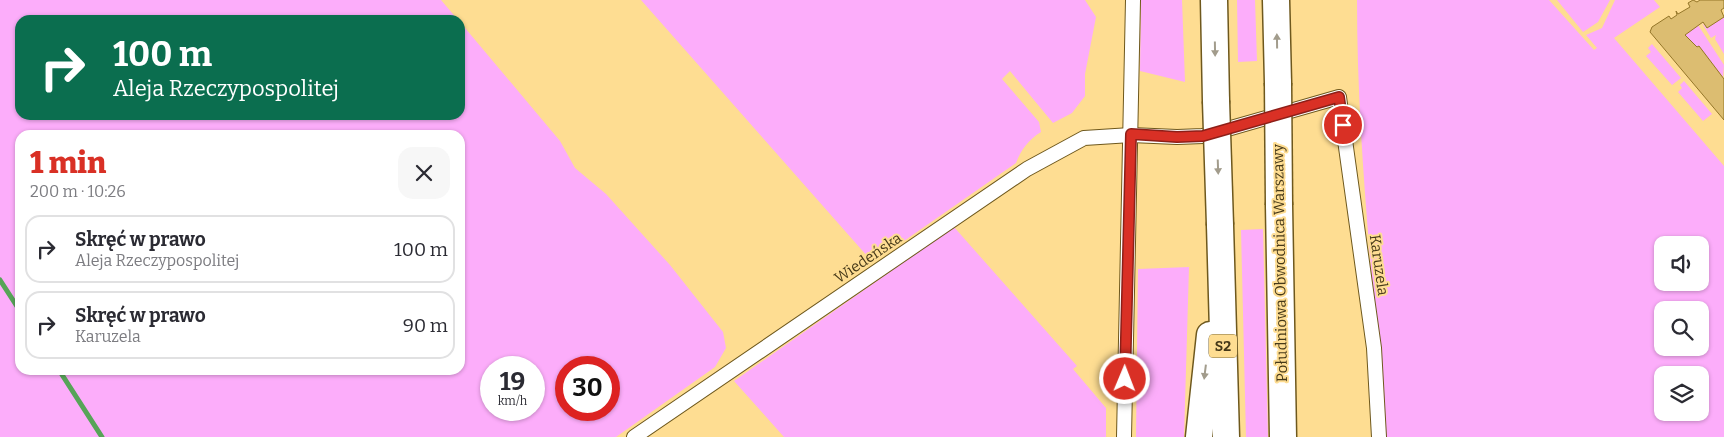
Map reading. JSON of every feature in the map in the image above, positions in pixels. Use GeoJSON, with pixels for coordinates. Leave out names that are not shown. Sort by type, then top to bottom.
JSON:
{"type":"FeatureCollection","features":[{"type":"Feature","properties":{"kind":"highway","name":"S2"},"geometry":{"type":"LineString","coordinates":[[1214,0],[1226,437]]}},
{"type":"Feature","properties":{"kind":"highway","name":"Południowa Obwodnica Warszawy"},"geometry":{"type":"LineString","coordinates":[[1276,0],[1283,437]]}},
{"type":"Feature","properties":{"kind":"highway"},"geometry":{"type":"LineString","coordinates":[[1199,437],[1201,405],[1220,255]]}},
{"type":"Feature","properties":{"kind":"highway"},"geometry":{"type":"LineString","coordinates":[[1280,335],[1296,437]]}},
{"type":"Feature","properties":{"kind":"street"},"geometry":{"type":"LineString","coordinates":[[1124,437],[1133,0]]}},
{"type":"Feature","properties":{"kind":"street","name":"Wiedeńska"},"geometry":{"type":"LineString","coordinates":[[634,437],[1027,168],[1084,138],[1131,134],[1177,137],[1203,136],[1339,97]]}},
{"type":"Feature","properties":{"kind":"street","name":"Karuzela"},"geometry":{"type":"LineString","coordinates":[[1339,97],[1374,348],[1380,437]]}},
{"type":"Feature","properties":{"kind":"shaded area"},"geometry":{"type":"Polygon","coordinates":[[[0,0],[441,0],[454,15],[15,15],[15,120],[465,120],[465,28],[560,141],[575,168],[606,194],[670,265],[723,332],[726,348],[715,367],[616,437],[0,437],[0,0]]]}},
{"type":"Feature","properties":{"kind":"shaded area"},"geometry":{"type":"Polygon","coordinates":[[[641,0],[1085,0],[1096,17],[1085,74],[1085,96],[1072,113],[1053,123],[1010,71],[1002,79],[1039,122],[1041,132],[1032,138],[1016,163],[891,250],[868,257],[641,0]]]}},
{"type":"Feature","properties":{"kind":"shaded area"},"geometry":{"type":"Polygon","coordinates":[[[1141,0],[1182,0],[1185,82],[1140,71],[1141,0]]]}},
{"type":"Feature","properties":{"kind":"shaded area"},"geometry":{"type":"Polygon","coordinates":[[[1237,0],[1255,0],[1257,61],[1238,62],[1237,0]]]}},
{"type":"Feature","properties":{"kind":"shaded area"},"geometry":{"type":"Polygon","coordinates":[[[1357,0],[1549,0],[1594,50],[1597,48],[1586,35],[1602,28],[1615,0],[1654,0],[1660,7],[1614,38],[1724,166],[1724,437],[1386,437],[1367,219],[1360,109],[1357,0]]]}},
{"type":"Feature","properties":{"kind":"shaded area"},"geometry":{"type":"Polygon","coordinates":[[[1557,0],[1610,0],[1598,22],[1583,32],[1557,0]]]}},
{"type":"Feature","properties":{"kind":"shaded area"},"geometry":{"type":"Polygon","coordinates":[[[1724,17],[1724,54],[1715,39],[1716,35],[1711,38],[1702,23],[1707,28],[1724,17]]]}},
{"type":"Feature","properties":{"kind":"shaded area"},"geometry":{"type":"Polygon","coordinates":[[[1698,25],[1724,65],[1723,77],[1699,46],[1697,47],[1685,35],[1698,25]]]}},
{"type":"Feature","properties":{"kind":"shaded area"},"geometry":{"type":"Polygon","coordinates":[[[1652,44],[1681,78],[1672,85],[1646,56],[1651,52],[1648,48],[1652,44]]]}},
{"type":"Feature","properties":{"kind":"shaded area"},"geometry":{"type":"Polygon","coordinates":[[[1684,81],[1712,114],[1703,121],[1678,92],[1682,88],[1680,85],[1684,81]]]}},
{"type":"Feature","properties":{"kind":"shaded area"},"geometry":{"type":"Polygon","coordinates":[[[954,227],[1077,366],[1073,369],[1106,408],[1106,437],[784,437],[734,381],[954,227]]]}},
{"type":"Feature","properties":{"kind":"shaded area"},"geometry":{"type":"Polygon","coordinates":[[[1263,229],[1268,437],[1246,437],[1241,230],[1263,229]]]}},
{"type":"Feature","properties":{"kind":"shaded area"},"geometry":{"type":"Polygon","coordinates":[[[1189,267],[1184,437],[1136,437],[1138,269],[1189,267]]]}},
{"type":"Feature","properties":{"kind":"building"},"geometry":{"type":"Polygon","coordinates":[[[1693,0],[1697,2],[1700,0],[1724,0],[1724,8],[1721,10],[1724,17],[1707,28],[1703,22],[1685,35],[1697,47],[1699,46],[1724,79],[1724,120],[1650,32],[1652,27],[1669,16],[1671,19],[1677,15],[1676,11],[1678,14],[1690,7],[1688,3],[1693,0]]]}},
{"type":"Feature","properties":{"kind":"waterway"},"geometry":{"type":"LineString","coordinates":[[0,280],[15,303]]}},
{"type":"Feature","properties":{"kind":"waterway"},"geometry":{"type":"LineString","coordinates":[[62,375],[102,437]]}},
{"type":"Feature","properties":{"kind":"route"},"geometry":{"type":"LineString","coordinates":[[1125,379],[1131,134],[1177,137],[1203,136],[1339,97],[1343,125]]}}]}
